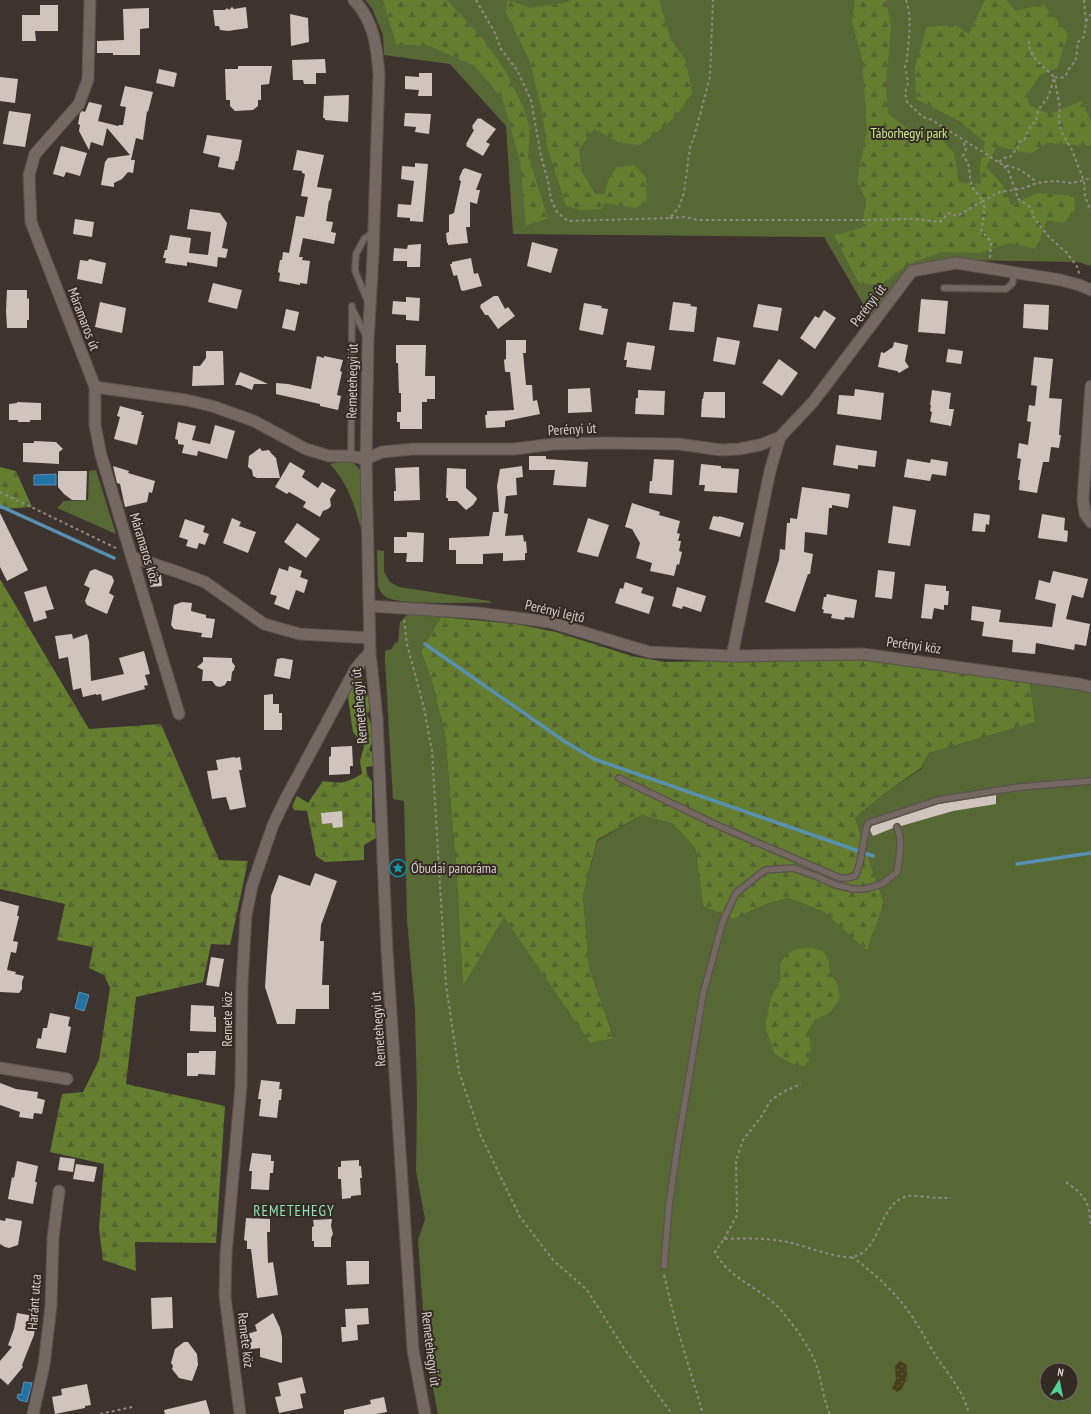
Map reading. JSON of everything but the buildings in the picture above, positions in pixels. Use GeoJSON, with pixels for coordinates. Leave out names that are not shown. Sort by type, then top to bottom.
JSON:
{"type":"FeatureCollection","features":[{"type":"Feature","properties":{"kind":"street","name":"Máramaros út"},"geometry":{"type":"LineString","coordinates":[[90,0],[88,79],[79,104],[35,154],[29,174],[31,222],[95,387]]}},
{"type":"Feature","properties":{"kind":"street","name":"Remetehegyi út"},"geometry":{"type":"LineString","coordinates":[[357,4],[365,14],[374,35],[379,75],[374,232],[368,342],[366,459],[370,652],[377,718],[387,951],[413,1350],[426,1414]]}},
{"type":"Feature","properties":{"kind":"street","name":"Perényi út"},"geometry":{"type":"LineString","coordinates":[[732,656],[770,471],[780,438],[812,402],[912,271],[956,264],[1061,280],[1091,290]]}},
{"type":"Feature","properties":{"kind":"street"},"geometry":{"type":"LineString","coordinates":[[1091,386],[1083,499],[1085,514],[1091,522]]}},
{"type":"Feature","properties":{"kind":"street"},"geometry":{"type":"LineString","coordinates":[[95,387],[186,400],[212,406],[254,421],[306,449],[329,456],[351,456],[366,459]]}},
{"type":"Feature","properties":{"kind":"street","name":"Máramaros köz"},"geometry":{"type":"LineString","coordinates":[[95,387],[95,425],[101,455],[179,714]]}},
{"type":"Feature","properties":{"kind":"street","name":"Perényi út"},"geometry":{"type":"LineString","coordinates":[[366,459],[382,452],[413,449],[514,449],[554,444],[678,444],[721,450],[739,449],[760,445],[780,438]]}},
{"type":"Feature","properties":{"kind":"street"},"geometry":{"type":"LineString","coordinates":[[132,557],[175,570],[205,582],[264,624],[300,634],[370,638]]}},
{"type":"Feature","properties":{"kind":"street","name":"Perényi lejtő"},"geometry":{"type":"LineString","coordinates":[[369,606],[478,613],[549,622],[649,652],[732,656]]}},
{"type":"Feature","properties":{"kind":"street","name":"Remete köz"},"geometry":{"type":"LineString","coordinates":[[240,1414],[225,1296],[226,1254],[241,1086],[242,985],[246,915],[252,886],[273,825],[356,668],[370,652]]}},
{"type":"Feature","properties":{"kind":"street","name":"Perényi köz"},"geometry":{"type":"LineString","coordinates":[[732,656],[863,654],[1091,687]]}},
{"type":"Feature","properties":{"kind":"street"},"geometry":{"type":"LineString","coordinates":[[0,1068],[67,1079]]}},
{"type":"Feature","properties":{"kind":"street","name":"Haránt utca"},"geometry":{"type":"LineString","coordinates":[[33,1414],[44,1365],[50,1306],[53,1238],[59,1191]]}},
{"type":"Feature","properties":{"kind":"lane"},"geometry":{"type":"LineString","coordinates":[[370,308],[355,271],[356,254],[364,239],[374,232]]}},
{"type":"Feature","properties":{"kind":"lane"},"geometry":{"type":"LineString","coordinates":[[944,288],[1006,289],[1012,284],[1015,272]]}},
{"type":"Feature","properties":{"kind":"lane"},"geometry":{"type":"LineString","coordinates":[[351,456],[352,306],[368,342]]}},
{"type":"Feature","properties":{"kind":"lane"},"geometry":{"type":"LineString","coordinates":[[619,778],[721,827],[840,878],[854,876],[860,867],[864,834],[868,823],[938,800],[1020,787],[1091,782]]}},
{"type":"Feature","properties":{"kind":"lane"},"geometry":{"type":"LineString","coordinates":[[664,1266],[669,1205],[703,994],[723,921],[736,894],[765,870],[793,868],[853,889],[865,889],[882,884],[897,872],[900,857],[899,832],[897,827]]}},
{"type":"Feature","properties":{"kind":"lane"},"geometry":{"type":"LineString","coordinates":[[844,887],[847,878]]}},
{"type":"Feature","properties":{"kind":"path"},"geometry":{"type":"LineString","coordinates":[[476,0],[495,33],[501,49],[517,70],[531,100],[541,156],[548,180],[551,199],[557,212],[568,220],[685,217],[707,220],[914,219],[940,222],[949,213],[957,216],[1000,192],[1015,190],[1037,183],[1055,181],[1072,183],[1091,178]]}},
{"type":"Feature","properties":{"kind":"path"},"geometry":{"type":"LineString","coordinates":[[670,218],[680,207],[684,193],[690,147],[710,77],[712,0]]}},
{"type":"Feature","properties":{"kind":"path"},"geometry":{"type":"LineString","coordinates":[[906,0],[909,8],[907,60],[905,66],[908,83],[905,93],[907,102],[923,117],[932,120],[1003,165],[1009,172],[1018,199],[1029,206],[1034,218],[1049,237],[1067,253],[1078,268],[1079,285]]}},
{"type":"Feature","properties":{"kind":"path"},"geometry":{"type":"LineString","coordinates":[[1029,38],[1028,43],[1031,55],[1054,77],[1064,78],[1075,61],[1078,42],[1084,37],[1086,22],[1084,0]]}},
{"type":"Feature","properties":{"kind":"path"},"geometry":{"type":"LineString","coordinates":[[1086,22],[1091,14]]}},
{"type":"Feature","properties":{"kind":"path"},"geometry":{"type":"LineString","coordinates":[[999,162],[1004,158],[1010,157],[1018,148],[1019,142],[1024,140],[1031,125],[1036,121],[1038,110],[1047,99],[1054,77]]}},
{"type":"Feature","properties":{"kind":"path"},"geometry":{"type":"LineString","coordinates":[[1054,77],[1060,107],[1059,119],[1061,131],[1072,150],[1084,181],[1085,197],[1091,211]]}},
{"type":"Feature","properties":{"kind":"path"},"geometry":{"type":"LineString","coordinates":[[964,141],[966,150],[962,156],[969,166],[970,180],[973,188],[979,194],[985,206],[982,220],[983,224],[980,230],[991,242],[990,268]]}},
{"type":"Feature","properties":{"kind":"path"},"geometry":{"type":"LineString","coordinates":[[1003,165],[1012,167],[1029,175],[1037,183]]}},
{"type":"Feature","properties":{"kind":"path"},"geometry":{"type":"LineString","coordinates":[[0,492],[119,550]]}},
{"type":"Feature","properties":{"kind":"path"},"geometry":{"type":"LineString","coordinates":[[405,608],[404,621],[407,644],[424,708],[432,751],[446,984],[459,1072],[480,1134],[520,1217],[553,1260],[587,1290],[625,1350],[672,1414]]}},
{"type":"Feature","properties":{"kind":"path"},"geometry":{"type":"LineString","coordinates":[[801,1084],[785,1090],[771,1100],[761,1117],[742,1140],[736,1161],[737,1215],[715,1252],[720,1262],[737,1277],[778,1307],[797,1332],[808,1348],[817,1366],[821,1388],[830,1414]]}},
{"type":"Feature","properties":{"kind":"path"},"geometry":{"type":"LineString","coordinates":[[1066,1182],[1081,1193],[1085,1200],[1089,1210],[1091,1228]]}},
{"type":"Feature","properties":{"kind":"path"},"geometry":{"type":"LineString","coordinates":[[852,1257],[865,1250],[875,1237],[884,1216],[897,1201],[909,1196],[951,1198]]}},
{"type":"Feature","properties":{"kind":"path"},"geometry":{"type":"LineString","coordinates":[[724,1239],[764,1238],[787,1242],[830,1254],[852,1257],[868,1268],[888,1287],[908,1310],[954,1381],[967,1406],[969,1414]]}},
{"type":"Feature","properties":{"kind":"path"},"geometry":{"type":"LineString","coordinates":[[664,1266],[664,1280],[703,1414]]}},
{"type":"Feature","properties":{"kind":"path"},"geometry":{"type":"LineString","coordinates":[[100,1414],[132,1407]]}},
{"type":"Feature","properties":{"kind":"green space","name":"Táborhegyi park"},"geometry":{"type":"Polygon","coordinates":[[[365,0],[1091,0],[1091,266],[1078,262],[956,260],[910,268],[872,319],[824,237],[513,234],[506,126],[450,64],[384,55],[383,35],[372,8],[365,0]]]}},
{"type":"Feature","properties":{"kind":"green space"},"geometry":{"type":"Polygon","coordinates":[[[383,0],[447,0],[484,40],[506,72],[523,107],[530,128],[528,156],[548,218],[526,226],[520,161],[503,100],[475,66],[430,46],[396,44],[383,0]]]}},
{"type":"Feature","properties":{"kind":"green space"},"geometry":{"type":"Polygon","coordinates":[[[507,0],[530,8],[564,3],[572,0],[659,0],[671,40],[686,61],[692,93],[674,118],[640,145],[620,143],[594,129],[579,149],[581,170],[595,194],[605,194],[608,180],[617,167],[634,165],[646,177],[647,201],[636,208],[604,203],[602,209],[581,210],[566,206],[547,146],[541,107],[530,62],[506,12],[507,0]]]}},
{"type":"Feature","properties":{"kind":"green space"},"geometry":{"type":"Polygon","coordinates":[[[855,0],[886,0],[891,26],[886,83],[888,114],[909,129],[935,135],[944,142],[954,153],[959,182],[981,184],[980,167],[985,142],[961,122],[916,99],[915,67],[927,27],[955,25],[969,34],[985,0],[1006,0],[1016,11],[1043,4],[1068,34],[1057,68],[1040,75],[1027,94],[1029,105],[1049,114],[1082,101],[1091,122],[1091,146],[1047,143],[1030,154],[997,146],[986,167],[1002,184],[1011,205],[1038,193],[1074,196],[1075,210],[1063,223],[1047,220],[1036,249],[1009,243],[980,253],[943,252],[913,262],[879,285],[859,283],[834,235],[862,228],[866,200],[857,180],[867,131],[862,57],[852,22],[855,0]]]}},
{"type":"Feature","properties":{"kind":"green space"},"geometry":{"type":"Polygon","coordinates":[[[346,461],[354,463],[361,471],[361,528],[353,502],[346,487],[342,479],[330,464],[346,461]]]}},
{"type":"Feature","properties":{"kind":"green space"},"geometry":{"type":"Polygon","coordinates":[[[0,467],[16,471],[32,507],[0,509],[0,467]]]}},
{"type":"Feature","properties":{"kind":"green space"},"geometry":{"type":"Polygon","coordinates":[[[96,470],[116,534],[57,508],[63,501],[88,500],[89,471],[96,470]]]}},
{"type":"Feature","properties":{"kind":"green space"},"geometry":{"type":"Polygon","coordinates":[[[377,550],[384,551],[384,572],[390,582],[399,587],[490,601],[491,603],[420,603],[394,600],[386,597],[381,592],[378,585],[377,550]]]}},
{"type":"Feature","properties":{"kind":"green space"},"geometry":{"type":"Polygon","coordinates":[[[0,579],[89,729],[161,724],[219,860],[248,861],[230,945],[211,944],[203,982],[136,997],[126,1084],[225,1106],[216,1243],[135,1242],[136,1271],[103,1260],[99,1228],[104,1164],[50,1152],[62,1094],[83,1092],[99,1060],[110,988],[104,975],[89,968],[93,947],[57,940],[65,904],[0,889],[0,579]]]}},
{"type":"Feature","properties":{"kind":"green space"},"geometry":{"type":"Polygon","coordinates":[[[409,613],[441,617],[421,651],[432,682],[445,734],[456,866],[463,985],[504,916],[590,1043],[614,1037],[589,967],[583,895],[597,841],[642,815],[673,824],[695,848],[703,906],[734,919],[766,904],[788,898],[824,912],[867,951],[884,903],[855,818],[881,796],[921,769],[929,753],[1035,722],[1030,683],[1091,692],[1091,1414],[438,1414],[426,1352],[418,1240],[425,1219],[416,1171],[417,1098],[415,1010],[407,920],[404,801],[393,799],[385,661],[385,651],[392,649],[394,644],[398,642],[400,622],[409,613]]]}},
{"type":"Feature","properties":{"kind":"green space"},"geometry":{"type":"Polygon","coordinates":[[[441,617],[516,624],[556,632],[632,656],[665,662],[867,659],[1030,683],[1035,722],[929,753],[921,768],[881,796],[855,818],[884,903],[867,951],[824,912],[788,898],[766,904],[734,919],[703,906],[695,848],[673,824],[642,815],[597,840],[583,895],[589,967],[614,1038],[590,1043],[504,917],[463,986],[456,866],[445,734],[432,682],[421,651],[441,617]]]}},
{"type":"Feature","properties":{"kind":"green space"},"geometry":{"type":"Polygon","coordinates":[[[358,675],[365,685],[370,701],[370,710],[367,715],[371,723],[373,737],[369,750],[373,753],[373,766],[366,767],[367,774],[372,782],[372,822],[376,824],[376,838],[364,845],[364,860],[325,862],[316,856],[307,811],[294,810],[292,806],[297,796],[308,803],[323,781],[344,782],[362,774],[360,761],[364,746],[353,732],[348,698],[351,684],[358,675]]]}},
{"type":"Feature","properties":{"kind":"green space"},"geometry":{"type":"Polygon","coordinates":[[[811,948],[823,951],[828,960],[830,972],[837,983],[840,998],[831,1012],[815,1020],[808,1030],[810,1053],[808,1062],[805,1066],[794,1065],[775,1054],[765,1027],[771,998],[781,979],[780,964],[786,955],[796,949],[811,948]]]}},
{"type":"Feature","properties":{"kind":"sand"},"geometry":{"type":"Polygon","coordinates":[[[900,1361],[907,1365],[907,1378],[902,1389],[897,1392],[892,1389],[896,1380],[895,1367],[900,1361]]]}},
{"type":"Feature","properties":{"kind":"water"},"geometry":{"type":"Polygon","coordinates":[[[56,474],[56,485],[34,485],[34,475],[56,474]]]}},
{"type":"Feature","properties":{"kind":"water"},"geometry":{"type":"Polygon","coordinates":[[[79,992],[89,995],[84,1011],[75,1008],[79,992]]]}},
{"type":"Feature","properties":{"kind":"water"},"geometry":{"type":"Polygon","coordinates":[[[24,1382],[32,1383],[27,1402],[17,1398],[18,1394],[21,1395],[24,1382]]]}},
{"type":"Feature","properties":{"kind":"waterway"},"geometry":{"type":"LineString","coordinates":[[0,506],[114,558]]}},
{"type":"Feature","properties":{"kind":"waterway"},"geometry":{"type":"LineString","coordinates":[[425,644],[564,741],[594,759],[873,856]]}},
{"type":"Feature","properties":{"kind":"waterway"},"geometry":{"type":"LineString","coordinates":[[1017,864],[1091,853]]}},
{"type":"Feature","properties":{"kind":"place","name":"Óbudai panoráma"},"geometry":{"type":"Point","coordinates":[398,868]}},
{"type":"Feature","properties":{"kind":"district","name":"REMETEHEGY"},"geometry":{"type":"Point","coordinates":[294,1211]}}]}
